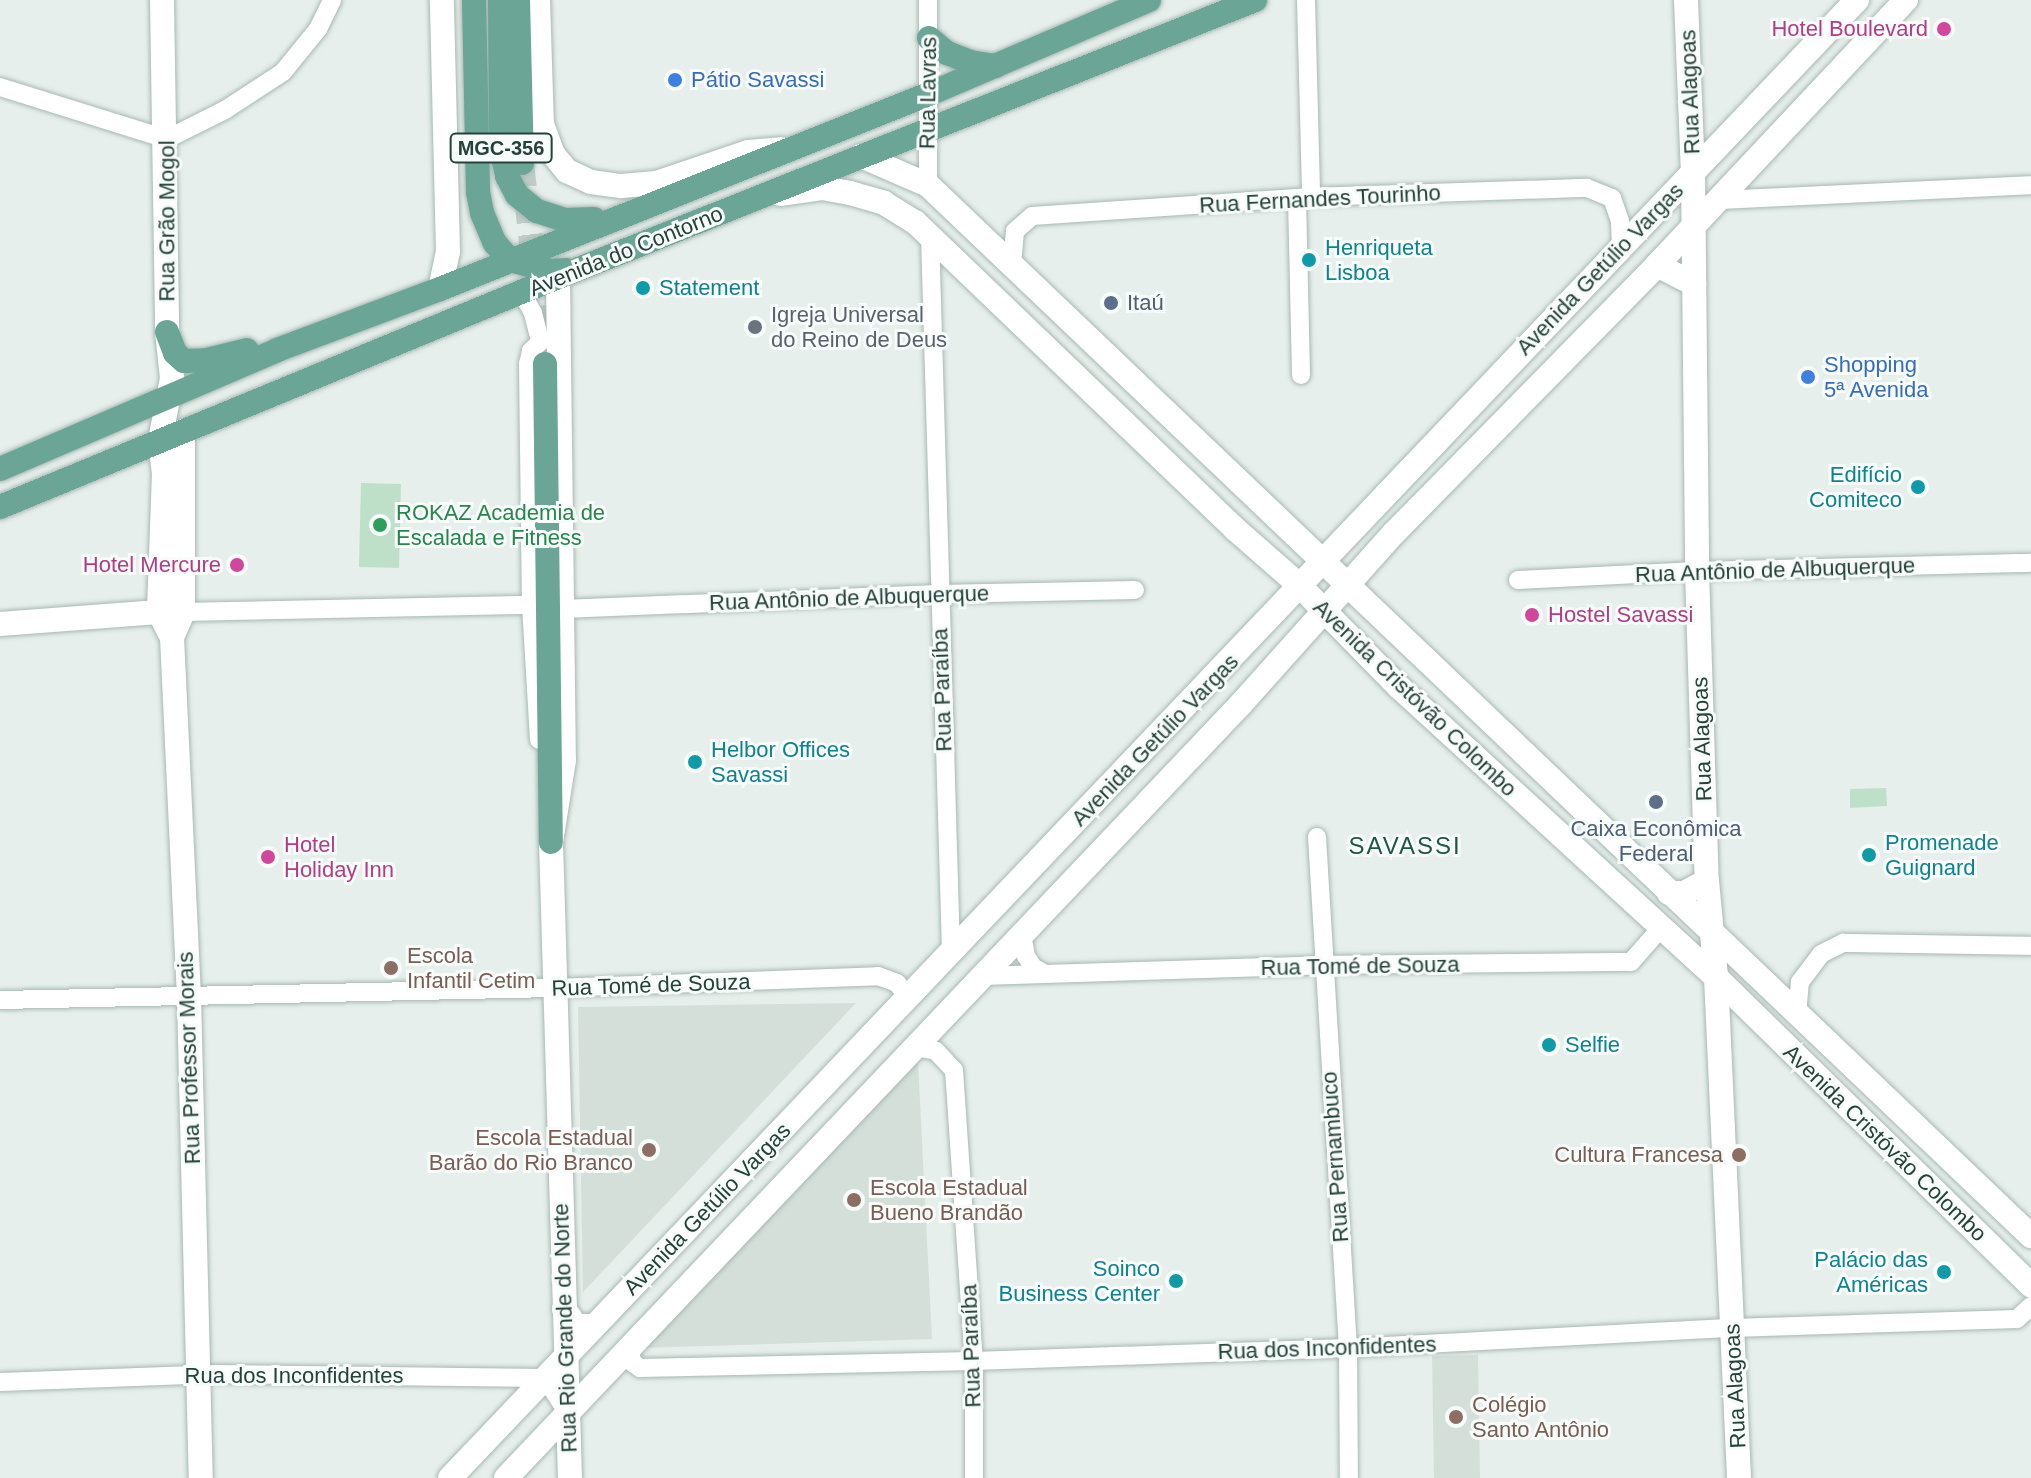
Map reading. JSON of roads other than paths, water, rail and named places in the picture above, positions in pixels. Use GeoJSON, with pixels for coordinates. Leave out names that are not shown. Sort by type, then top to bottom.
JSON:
{"type":"FeatureCollection","features":[{"type":"Feature","properties":{"kind":"main road","name":"Rua Grão Mogol"},"geometry":{"type":"LineString","coordinates":[[160,441],[172,378],[167,332],[167,139],[162,0]]}},
{"type":"Feature","properties":{"kind":"main road","name":"MGC-356"},"geometry":{"type":"LineString","coordinates":[[440,289],[448,252],[442,0]]}},
{"type":"Feature","properties":{"kind":"main road","name":"MGC-356"},"geometry":{"type":"LineString","coordinates":[[474,0],[478,192],[491,234],[510,260]]}},
{"type":"Feature","properties":{"kind":"main road","name":"MGC-356"},"geometry":{"type":"LineString","coordinates":[[500,0],[501,149],[507,176],[517,195],[537,211],[565,220],[609,219]]}},
{"type":"Feature","properties":{"kind":"main road"},"geometry":{"type":"LineString","coordinates":[[518,0],[522,163]]}},
{"type":"Feature","properties":{"kind":"main road","name":"MGC-356"},"geometry":{"type":"LineString","coordinates":[[538,0],[542,124],[553,154],[567,171],[591,182],[621,186],[656,183],[748,152],[791,148]]}},
{"type":"Feature","properties":{"kind":"main road","name":"Avenida do Contorno"},"geometry":{"type":"LineString","coordinates":[[0,469],[277,350],[440,289],[609,219],[929,94],[1149,0]]}},
{"type":"Feature","properties":{"kind":"main road","name":"Avenida do Contorno"},"geometry":{"type":"LineString","coordinates":[[0,507],[521,292],[1255,0]]}},
{"type":"Feature","properties":{"kind":"main road","name":"Rua Alagoas"},"geometry":{"type":"LineString","coordinates":[[1686,0],[1693,171],[1687,233],[1694,284],[1697,571],[1707,881],[1716,977],[1739,1478]]}},
{"type":"Feature","properties":{"kind":"main road","name":"Avenida Getúlio Vargas"},"geometry":{"type":"LineString","coordinates":[[450,1478],[1857,0]]}},
{"type":"Feature","properties":{"kind":"main road","name":"Avenida Getúlio Vargas"},"geometry":{"type":"LineString","coordinates":[[506,1478],[1241,704],[1346,584],[1657,265],[1906,0]]}},
{"type":"Feature","properties":{"kind":"main road"},"geometry":{"type":"LineString","coordinates":[[929,38],[947,53],[970,62],[996,66]]}},
{"type":"Feature","properties":{"kind":"main road"},"geometry":{"type":"LineString","coordinates":[[791,148],[832,147],[861,156]]}},
{"type":"Feature","properties":{"kind":"main road","name":"Avenida Cristóvão Colombo"},"geometry":{"type":"LineString","coordinates":[[861,156],[928,185],[2031,1236]]}},
{"type":"Feature","properties":{"kind":"main road"},"geometry":{"type":"LineString","coordinates":[[1693,171],[1718,200]]}},
{"type":"Feature","properties":{"kind":"main road","name":"Avenida Cristóvão Colombo"},"geometry":{"type":"LineString","coordinates":[[761,197],[822,188],[850,193],[884,203],[930,235],[1235,529],[1300,586],[1399,687],[1716,977],[2031,1286]]}},
{"type":"Feature","properties":{"kind":"main road"},"geometry":{"type":"LineString","coordinates":[[1652,215],[1687,233]]}},
{"type":"Feature","properties":{"kind":"main road"},"geometry":{"type":"LineString","coordinates":[[510,260],[551,271],[582,269]]}},
{"type":"Feature","properties":{"kind":"main road"},"geometry":{"type":"LineString","coordinates":[[1657,265],[1694,284]]}},
{"type":"Feature","properties":{"kind":"main road","name":"Rua Rio Grande do Norte"},"geometry":{"type":"LineString","coordinates":[[558,278],[549,352],[562,609],[564,760],[551,842],[570,1478]]}},
{"type":"Feature","properties":{"kind":"main road"},"geometry":{"type":"LineString","coordinates":[[167,332],[175,353],[184,361],[207,360],[260,348],[277,350]]}},
{"type":"Feature","properties":{"kind":"main road"},"geometry":{"type":"LineString","coordinates":[[183,431],[187,416],[211,391],[251,370],[277,350]]}},
{"type":"Feature","properties":{"kind":"main road"},"geometry":{"type":"LineString","coordinates":[[549,352],[551,842]]}},
{"type":"Feature","properties":{"kind":"main road","name":"Rua Professor Morais"},"geometry":{"type":"LineString","coordinates":[[171,612],[183,431]]}},
{"type":"Feature","properties":{"kind":"main road","name":"Rua Professor Morais"},"geometry":{"type":"LineString","coordinates":[[160,441],[189,997],[201,1478]]}},
{"type":"Feature","properties":{"kind":"main road"},"geometry":{"type":"LineString","coordinates":[[0,624],[171,612]]}},
{"type":"Feature","properties":{"kind":"main road"},"geometry":{"type":"LineString","coordinates":[[1669,893],[1684,893],[1707,881]]}},
{"type":"Feature","properties":{"kind":"main road"},"geometry":{"type":"LineString","coordinates":[[564,1309],[576,1326],[594,1326]]}},
{"type":"Feature","properties":{"kind":"street"},"geometry":{"type":"LineString","coordinates":[[0,87],[167,139],[225,110],[283,72],[318,29],[332,0]]}},
{"type":"Feature","properties":{"kind":"street","name":"Rua Lavras"},"geometry":{"type":"LineString","coordinates":[[928,0],[928,185]]}},
{"type":"Feature","properties":{"kind":"street"},"geometry":{"type":"LineString","coordinates":[[1301,375],[1306,0]]}},
{"type":"Feature","properties":{"kind":"street"},"geometry":{"type":"LineString","coordinates":[[1718,200],[2031,185]]}},
{"type":"Feature","properties":{"kind":"street","name":"Rua Fernandes Tourinho"},"geometry":{"type":"LineString","coordinates":[[1012,265],[1015,231],[1032,216],[1304,198],[1587,188],[1612,198],[1620,221],[1621,247]]}},
{"type":"Feature","properties":{"kind":"street","name":"Rua Paraíba"},"geometry":{"type":"LineString","coordinates":[[930,235],[951,952]]}},
{"type":"Feature","properties":{"kind":"street","name":"Rua Rio Grande do Norte"},"geometry":{"type":"LineString","coordinates":[[521,292],[549,352],[531,351],[528,364],[531,605],[540,762],[551,842]]}},
{"type":"Feature","properties":{"kind":"street","name":"Rua Antônio de Albuquerque"},"geometry":{"type":"LineString","coordinates":[[1518,580],[1697,571],[2031,563]]}},
{"type":"Feature","properties":{"kind":"street","name":"Rua Antônio de Albuquerque"},"geometry":{"type":"LineString","coordinates":[[562,609],[939,594],[1135,590]]}},
{"type":"Feature","properties":{"kind":"street"},"geometry":{"type":"LineString","coordinates":[[171,612],[531,605]]}},
{"type":"Feature","properties":{"kind":"street","name":"Rua Pernambuco"},"geometry":{"type":"LineString","coordinates":[[1317,837],[1348,1348],[1349,1478]]}},
{"type":"Feature","properties":{"kind":"street","name":"Rua Tomé de Souza"},"geometry":{"type":"LineString","coordinates":[[981,976],[1323,965],[1631,962],[1660,929]]}},
{"type":"Feature","properties":{"kind":"street"},"geometry":{"type":"LineString","coordinates":[[1022,934],[1026,956],[1033,967],[1045,974]]}},
{"type":"Feature","properties":{"kind":"street"},"geometry":{"type":"LineString","coordinates":[[1797,1015],[1800,982],[1821,954],[1843,943],[2031,946]]}},
{"type":"Feature","properties":{"kind":"street","name":"Rua Tomé de Souza"},"geometry":{"type":"LineString","coordinates":[[0,1000],[555,988],[878,976],[897,983],[908,998]]}},
{"type":"Feature","properties":{"kind":"street","name":"Rua Paraíba"},"geometry":{"type":"LineString","coordinates":[[916,1047],[936,1051],[954,1070],[974,1361],[974,1478]]}},
{"type":"Feature","properties":{"kind":"street","name":"Rua dos Inconfidentes"},"geometry":{"type":"LineString","coordinates":[[629,1350],[633,1363],[640,1368],[974,1361],[1348,1348],[1732,1328],[2017,1319],[2031,1306]]}},
{"type":"Feature","properties":{"kind":"street","name":"Rua dos Inconfidentes"},"geometry":{"type":"LineString","coordinates":[[0,1382],[199,1375],[545,1378]]}},
{"type":"Feature","properties":{"kind":"street"},"geometry":{"type":"LineString","coordinates":[[545,1378],[568,1415]]}},
{"type":"Feature","properties":{"kind":"tunnel"},"geometry":{"type":"LineString","coordinates":[[522,163],[545,364]]}},
{"type":"Feature","properties":{"kind":"place","name":"Hotel Boulevard"},"geometry":{"type":"Point","coordinates":[1944,29]}},
{"type":"Feature","properties":{"kind":"place","name":"Pátio Savassi"},"geometry":{"type":"Point","coordinates":[675,80]}},
{"type":"Feature","properties":{"kind":"place","name":"Henriqueta Lisboa"},"geometry":{"type":"Point","coordinates":[1309,260]}},
{"type":"Feature","properties":{"kind":"place","name":"Statement"},"geometry":{"type":"Point","coordinates":[643,288]}},
{"type":"Feature","properties":{"kind":"place","name":"Itaú"},"geometry":{"type":"Point","coordinates":[1111,303]}},
{"type":"Feature","properties":{"kind":"place","name":"Igreja Universal do Reino de Deus"},"geometry":{"type":"Point","coordinates":[755,327]}},
{"type":"Feature","properties":{"kind":"place","name":"Shopping 5ª Avenida"},"geometry":{"type":"Point","coordinates":[1808,377]}},
{"type":"Feature","properties":{"kind":"place","name":"Edifício Comiteco"},"geometry":{"type":"Point","coordinates":[1918,487]}},
{"type":"Feature","properties":{"kind":"place","name":"ROKAZ Academia de Escalada e Fitness"},"geometry":{"type":"Point","coordinates":[380,525]}},
{"type":"Feature","properties":{"kind":"place","name":"Hotel Mercure"},"geometry":{"type":"Point","coordinates":[237,565]}},
{"type":"Feature","properties":{"kind":"place","name":"Hostel Savassi"},"geometry":{"type":"Point","coordinates":[1532,615]}},
{"type":"Feature","properties":{"kind":"place","name":"Helbor Offices Savassi"},"geometry":{"type":"Point","coordinates":[695,762]}},
{"type":"Feature","properties":{"kind":"place","name":"Caixa Econômica Federal"},"geometry":{"type":"Point","coordinates":[1656,802]}},
{"type":"Feature","properties":{"kind":"place","name":"Promenade Guignard"},"geometry":{"type":"Point","coordinates":[1869,855]}},
{"type":"Feature","properties":{"kind":"place","name":"Hotel Holiday Inn"},"geometry":{"type":"Point","coordinates":[268,857]}},
{"type":"Feature","properties":{"kind":"place","name":"Escola Infantil Cetim"},"geometry":{"type":"Point","coordinates":[391,968]}},
{"type":"Feature","properties":{"kind":"place","name":"Selfie"},"geometry":{"type":"Point","coordinates":[1549,1045]}},
{"type":"Feature","properties":{"kind":"place","name":"Escola Estadual Barão do Rio Branco"},"geometry":{"type":"Point","coordinates":[649,1150]}},
{"type":"Feature","properties":{"kind":"place","name":"Cultura Francesa"},"geometry":{"type":"Point","coordinates":[1739,1155]}},
{"type":"Feature","properties":{"kind":"place","name":"Escola Estadual Bueno Brandão"},"geometry":{"type":"Point","coordinates":[854,1200]}},
{"type":"Feature","properties":{"kind":"place","name":"Palácio das Américas"},"geometry":{"type":"Point","coordinates":[1944,1272]}},
{"type":"Feature","properties":{"kind":"place","name":"Soinco Business Center"},"geometry":{"type":"Point","coordinates":[1176,1281]}},
{"type":"Feature","properties":{"kind":"place","name":"Colégio Santo Antônio"},"geometry":{"type":"Point","coordinates":[1456,1417]}},
{"type":"Feature","properties":{"kind":"district","name":"SAVASSI"},"geometry":{"type":"Point","coordinates":[1405,846]}}]}
